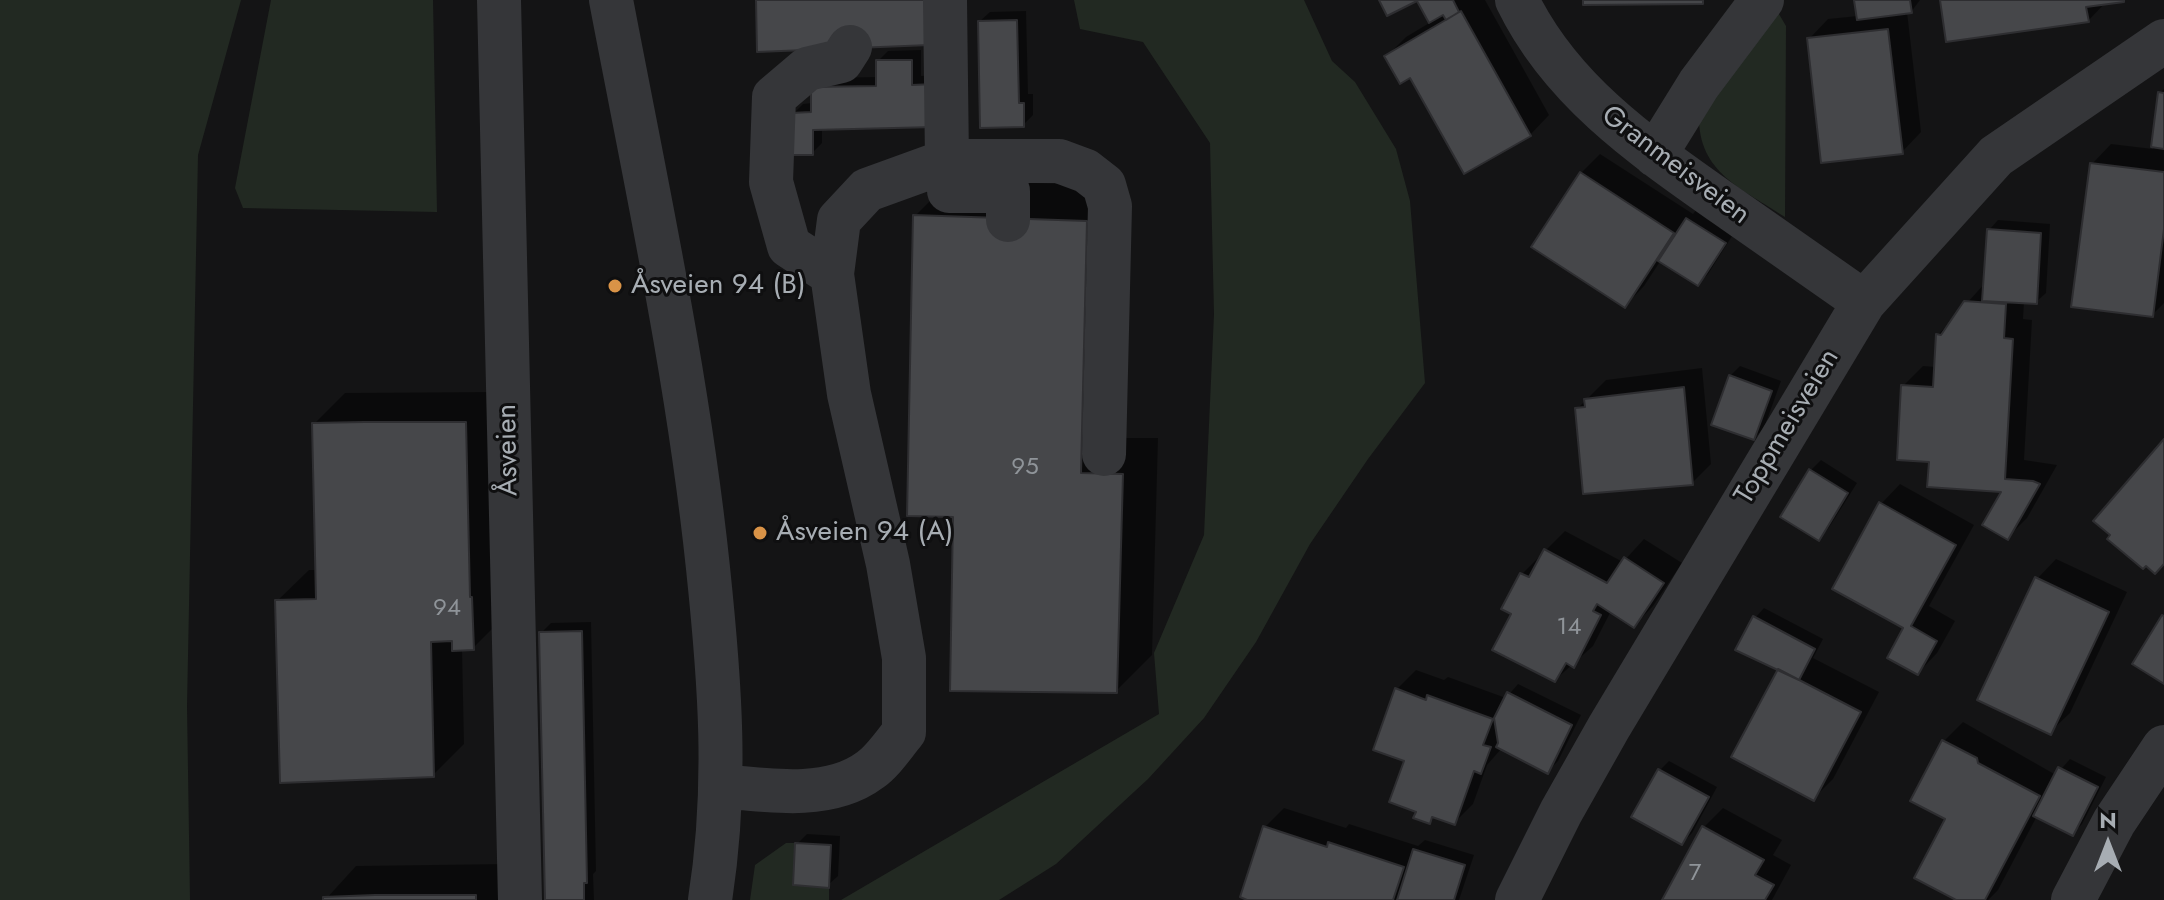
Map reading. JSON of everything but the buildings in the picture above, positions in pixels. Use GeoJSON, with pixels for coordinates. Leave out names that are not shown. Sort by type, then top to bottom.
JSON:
{"type":"FeatureCollection","features":[{"type":"Feature","properties":{"kind":"street","name":"Åsveien"},"geometry":{"type":"LineString","coordinates":[[499,0],[520,900]]}},
{"type":"Feature","properties":{"kind":"street"},"geometry":{"type":"LineString","coordinates":[[611,0],[687,405],[718,658],[722,786],[719,843],[710,900]]}},
{"type":"Feature","properties":{"kind":"street"},"geometry":{"type":"LineString","coordinates":[[945,0],[947,161]]}},
{"type":"Feature","properties":{"kind":"street","name":"Granmeisveien"},"geometry":{"type":"LineString","coordinates":[[1517,0],[1553,60],[1595,107],[1655,155],[1864,302]]}},
{"type":"Feature","properties":{"kind":"street"},"geometry":{"type":"LineString","coordinates":[[1655,155],[1699,84],[1762,0]]}},
{"type":"Feature","properties":{"kind":"street","name":"Toppmeisveien"},"geometry":{"type":"LineString","coordinates":[[1517,900],[1561,812],[1609,727],[1864,302],[1996,156],[2164,41]]}},
{"type":"Feature","properties":{"kind":"street"},"geometry":{"type":"LineString","coordinates":[[832,274],[789,246],[771,182],[774,97],[807,69],[841,61],[850,47]]}},
{"type":"Feature","properties":{"kind":"street"},"geometry":{"type":"LineString","coordinates":[[722,786],[759,790],[833,789],[871,770],[904,732],[904,658],[888,564],[849,394],[832,274],[839,220],[867,190],[947,161],[1059,161],[1086,171],[1104,185],[1110,206],[1104,454]]}},
{"type":"Feature","properties":{"kind":"street"},"geometry":{"type":"LineString","coordinates":[[867,190],[1008,191],[1008,220]]}},
{"type":"Feature","properties":{"kind":"street"},"geometry":{"type":"LineString","coordinates":[[2073,900],[2114,822],[2164,747]]}},
{"type":"Feature","properties":{"kind":"shaded area"},"geometry":{"type":"Polygon","coordinates":[[[0,0],[241,0],[198,155],[187,706],[190,900],[0,900],[0,0]]]}},
{"type":"Feature","properties":{"kind":"shaded area"},"geometry":{"type":"Polygon","coordinates":[[[271,0],[433,0],[437,212],[243,208],[235,188],[271,0]]]}},
{"type":"Feature","properties":{"kind":"shaded area"},"geometry":{"type":"Polygon","coordinates":[[[1074,0],[1304,0],[1332,61],[1355,82],[1396,149],[1410,201],[1425,383],[1310,544],[1256,642],[1204,718],[1148,779],[1056,864],[999,900],[841,900],[1159,714],[1154,653],[1204,535],[1214,314],[1210,143],[1143,42],[1080,29],[1074,0]]]}},
{"type":"Feature","properties":{"kind":"shaded area"},"geometry":{"type":"Polygon","coordinates":[[[1776,9],[1786,26],[1785,217],[1739,188],[1715,166],[1706,152],[1699,116],[1776,9]]]}},
{"type":"Feature","properties":{"kind":"shaded area"},"geometry":{"type":"Polygon","coordinates":[[[786,843],[795,843],[829,888],[829,900],[750,900],[755,865],[786,843]]]}},
{"type":"Feature","properties":{"kind":"place","name":"Åsveien 94 (B)"},"geometry":{"type":"Point","coordinates":[615,286]}},
{"type":"Feature","properties":{"kind":"place","name":"Åsveien 94 (A)"},"geometry":{"type":"Point","coordinates":[760,533]}}]}
